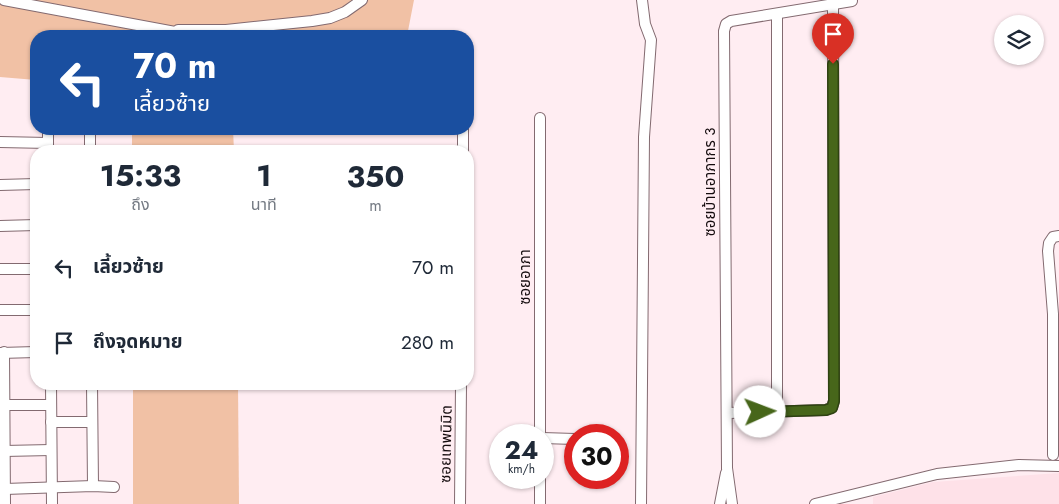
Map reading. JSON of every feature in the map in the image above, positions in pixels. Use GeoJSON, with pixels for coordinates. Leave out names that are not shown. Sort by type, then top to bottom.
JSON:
{"type":"FeatureCollection","features":[{"type":"Feature","properties":{"kind":"street"},"geometry":{"type":"LineString","coordinates":[[4,0],[160,30]]}},
{"type":"Feature","properties":{"kind":"street"},"geometry":{"type":"LineString","coordinates":[[226,30],[321,20],[345,12],[362,0]]}},
{"type":"Feature","properties":{"kind":"street"},"geometry":{"type":"LineString","coordinates":[[641,504],[644,137],[651,40],[645,24],[642,0]]}},
{"type":"Feature","properties":{"kind":"street","name":"ซอยบ้านอาภากร 3"},"geometry":{"type":"LineString","coordinates":[[732,504],[727,468],[724,31],[726,24],[731,21],[852,1]]}},
{"type":"Feature","properties":{"kind":"street"},"geometry":{"type":"LineString","coordinates":[[727,413],[826,410],[832,408],[834,401],[833,4]]}},
{"type":"Feature","properties":{"kind":"street"},"geometry":{"type":"LineString","coordinates":[[777,14],[777,412]]}},
{"type":"Feature","properties":{"kind":"street","name":"ซอยอาภา"},"geometry":{"type":"LineString","coordinates":[[540,118],[540,424]]}},
{"type":"Feature","properties":{"kind":"street"},"geometry":{"type":"LineString","coordinates":[[0,142],[30,145]]}},
{"type":"Feature","properties":{"kind":"street"},"geometry":{"type":"LineString","coordinates":[[0,185],[30,184]]}},
{"type":"Feature","properties":{"kind":"street"},"geometry":{"type":"LineString","coordinates":[[0,226],[30,225]]}},
{"type":"Feature","properties":{"kind":"street"},"geometry":{"type":"LineString","coordinates":[[815,504],[937,474],[1056,460],[1054,272],[1049,243],[1053,238],[1059,236]]}},
{"type":"Feature","properties":{"kind":"street"},"geometry":{"type":"LineString","coordinates":[[0,269],[30,269]]}},
{"type":"Feature","properties":{"kind":"street"},"geometry":{"type":"LineString","coordinates":[[0,310],[30,310]]}},
{"type":"Feature","properties":{"kind":"street"},"geometry":{"type":"LineString","coordinates":[[5,504],[2,352],[30,352]]}},
{"type":"Feature","properties":{"kind":"street"},"geometry":{"type":"LineString","coordinates":[[51,390],[52,504]]}},
{"type":"Feature","properties":{"kind":"street"},"geometry":{"type":"LineString","coordinates":[[92,390],[93,486]]}},
{"type":"Feature","properties":{"kind":"street","name":"ซอยเทพนิมิต"},"geometry":{"type":"LineString","coordinates":[[460,504],[462,390]]}},
{"type":"Feature","properties":{"kind":"street"},"geometry":{"type":"LineString","coordinates":[[4,405],[51,405]]}},
{"type":"Feature","properties":{"kind":"street"},"geometry":{"type":"LineString","coordinates":[[52,422],[92,422]]}},
{"type":"Feature","properties":{"kind":"street"},"geometry":{"type":"LineString","coordinates":[[4,450],[51,450]]}},
{"type":"Feature","properties":{"kind":"street","name":"ซอยบ้านอาภากร 3"},"geometry":{"type":"LineString","coordinates":[[720,504],[727,468]]}},
{"type":"Feature","properties":{"kind":"street"},"geometry":{"type":"LineString","coordinates":[[5,489],[114,487]]}},
{"type":"Feature","properties":{"kind":"street"},"geometry":{"type":"LineString","coordinates":[[540,489],[540,504]]}},
{"type":"Feature","properties":{"kind":"shaded area"},"geometry":{"type":"Polygon","coordinates":[[[0,0],[414,0],[408,30],[30,30],[30,80],[0,77],[0,0]]]}},
{"type":"Feature","properties":{"kind":"shaded area"},"geometry":{"type":"Polygon","coordinates":[[[132,135],[233,135],[234,145],[132,145],[132,135]]]}},
{"type":"Feature","properties":{"kind":"shaded area"},"geometry":{"type":"Polygon","coordinates":[[[133,390],[238,390],[239,504],[133,504],[133,390]]]}},
{"type":"Feature","properties":{"kind":"shaded area"},"geometry":{"type":"Polygon","coordinates":[[[1059,473],[1059,504],[873,504],[873,497],[933,482],[1059,473]]]}},
{"type":"Feature","properties":{"kind":"route"},"geometry":{"type":"LineString","coordinates":[[760,412],[826,410],[832,408],[834,401],[833,64]]}}]}
